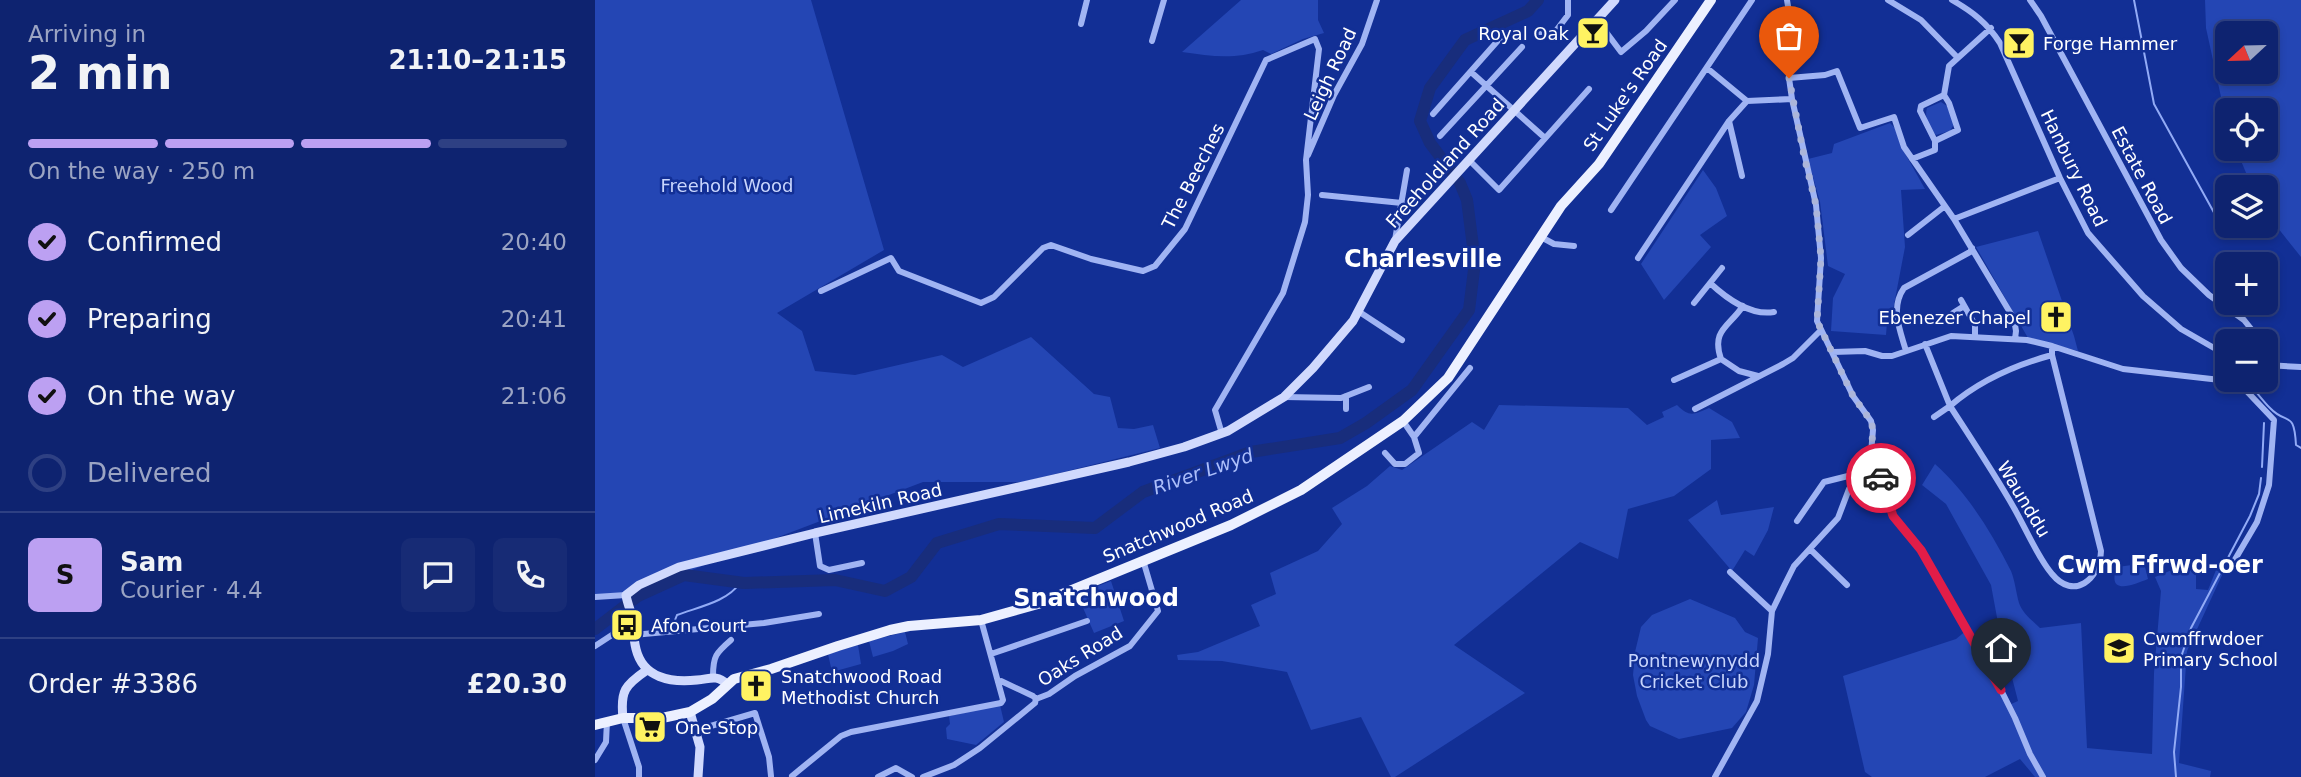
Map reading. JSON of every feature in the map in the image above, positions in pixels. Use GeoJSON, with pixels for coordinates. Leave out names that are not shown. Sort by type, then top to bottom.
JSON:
{"type":"FeatureCollection","features":[{"type":"Feature","properties":{"kind":"main road","name":"St Luke's Road"},"geometry":{"type":"LineString","coordinates":[[1541,237],[1561,206],[1599,164],[1711,0]]}},
{"type":"Feature","properties":{"kind":"main road","name":"Freeholdland Road"},"geometry":{"type":"LineString","coordinates":[[1222,433],[1284,397],[1313,368],[1353,321],[1395,241],[1612,1]]}},
{"type":"Feature","properties":{"kind":"main road","name":"Snatchwood Road"},"geometry":{"type":"LineString","coordinates":[[690,712],[712,699],[727,684],[745,675],[772,669],[838,646],[909,626],[981,620],[1038,604],[1231,525],[1301,490],[1403,421],[1448,378],[1541,237]]}},
{"type":"Feature","properties":{"kind":"main road","name":"Limekiln Road"},"geometry":{"type":"LineString","coordinates":[[627,599],[639,584],[679,567],[815,533],[1129,462],[1222,433]]}},
{"type":"Feature","properties":{"kind":"main road"},"geometry":{"type":"LineString","coordinates":[[627,599],[638,656],[647,670],[677,681],[702,680],[713,676],[721,678],[727,684]]}},
{"type":"Feature","properties":{"kind":"main road"},"geometry":{"type":"LineString","coordinates":[[623,718],[622,698],[625,689],[632,680],[647,670]]}},
{"type":"Feature","properties":{"kind":"main road"},"geometry":{"type":"LineString","coordinates":[[595,725],[623,718],[662,718],[690,712],[700,747],[698,777]]}},
{"type":"Feature","properties":{"kind":"street"},"geometry":{"type":"LineString","coordinates":[[1081,24],[1087,0]]}},
{"type":"Feature","properties":{"kind":"street"},"geometry":{"type":"LineString","coordinates":[[1152,41],[1164,0]]}},
{"type":"Feature","properties":{"kind":"street","name":"Leigh Road"},"geometry":{"type":"LineString","coordinates":[[1306,160],[1334,95],[1362,44],[1377,0]]}},
{"type":"Feature","properties":{"kind":"street"},"geometry":{"type":"LineString","coordinates":[[1536,32],[1555,32],[1568,15],[1568,0]]}},
{"type":"Feature","properties":{"kind":"street"},"geometry":{"type":"LineString","coordinates":[[1597,20],[1621,52],[1646,31],[1675,0]]}},
{"type":"Feature","properties":{"kind":"street"},"geometry":{"type":"LineString","coordinates":[[1611,210],[1752,0]]}},
{"type":"Feature","properties":{"kind":"street"},"geometry":{"type":"LineString","coordinates":[[1715,777],[1757,701],[1767,660],[1772,611],[1794,566],[1838,517],[1849,489],[1871,451],[1873,430],[1871,421],[1853,396],[1817,321],[1821,258],[1816,205],[1789,78],[1791,24],[1787,0]]}},
{"type":"Feature","properties":{"kind":"street"},"geometry":{"type":"LineString","coordinates":[[1888,0],[1921,20],[1957,57]]}},
{"type":"Feature","properties":{"kind":"street","name":"Hanbury Road"},"geometry":{"type":"LineString","coordinates":[[1952,0],[1979,16],[1991,28],[2000,43],[2060,178],[2088,233],[2143,296],[2181,329],[2215,349]]}},
{"type":"Feature","properties":{"kind":"street","name":"Estate Road"},"geometry":{"type":"LineString","coordinates":[[2030,0],[2042,16],[2161,240],[2181,268],[2251,329]]}},
{"type":"Feature","properties":{"kind":"street"},"geometry":{"type":"LineString","coordinates":[[1935,141],[1958,130],[1944,95],[1949,66],[1991,28]]}},
{"type":"Feature","properties":{"kind":"street"},"geometry":{"type":"LineString","coordinates":[[1433,114],[1502,36]]}},
{"type":"Feature","properties":{"kind":"street","name":"The Beeches"},"geometry":{"type":"LineString","coordinates":[[821,291],[891,258],[899,271],[981,303],[994,297],[1044,248],[1051,245],[1091,259],[1143,271],[1155,266],[1185,229],[1266,60],[1315,39],[1319,49],[1306,160]]}},
{"type":"Feature","properties":{"kind":"street"},"geometry":{"type":"LineString","coordinates":[[1440,136],[1522,47]]}},
{"type":"Feature","properties":{"kind":"street"},"geometry":{"type":"LineString","coordinates":[[1707,68],[1747,101],[1792,99]]}},
{"type":"Feature","properties":{"kind":"street"},"geometry":{"type":"LineString","coordinates":[[1789,78],[1825,75],[1837,71],[1860,128],[1894,117],[1904,147],[1955,219],[2014,319],[2015,339]]}},
{"type":"Feature","properties":{"kind":"street"},"geometry":{"type":"LineString","coordinates":[[1471,72],[1545,138]]}},
{"type":"Feature","properties":{"kind":"street"},"geometry":{"type":"LineString","coordinates":[[1469,160],[1499,190],[1589,89]]}},
{"type":"Feature","properties":{"kind":"street"},"geometry":{"type":"LineString","coordinates":[[1912,159],[1935,150],[1935,141],[1920,111],[1921,106],[1944,95]]}},
{"type":"Feature","properties":{"kind":"street"},"geometry":{"type":"LineString","coordinates":[[1638,258],[1729,121],[1747,101]]}},
{"type":"Feature","properties":{"kind":"street"},"geometry":{"type":"LineString","coordinates":[[1729,121],[1742,176]]}},
{"type":"Feature","properties":{"kind":"street"},"geometry":{"type":"LineString","coordinates":[[1222,433],[1215,410],[1283,293],[1305,222],[1308,195],[1306,160]]}},
{"type":"Feature","properties":{"kind":"street"},"geometry":{"type":"LineString","coordinates":[[1395,241],[1407,170]]}},
{"type":"Feature","properties":{"kind":"street"},"geometry":{"type":"LineString","coordinates":[[1955,219],[2060,178]]}},
{"type":"Feature","properties":{"kind":"street"},"geometry":{"type":"LineString","coordinates":[[1322,195],[1402,202]]}},
{"type":"Feature","properties":{"kind":"street"},"geometry":{"type":"LineString","coordinates":[[1907,235],[1945,206]]}},
{"type":"Feature","properties":{"kind":"street"},"geometry":{"type":"LineString","coordinates":[[1541,237],[1554,244],[1574,246]]}},
{"type":"Feature","properties":{"kind":"street"},"geometry":{"type":"LineString","coordinates":[[1906,351],[1899,327],[1897,298],[1904,288],[1971,252],[1972,248]]}},
{"type":"Feature","properties":{"kind":"street"},"geometry":{"type":"LineString","coordinates":[[1694,303],[1722,268]]}},
{"type":"Feature","properties":{"kind":"street"},"geometry":{"type":"LineString","coordinates":[[1710,283],[1742,306],[1763,314],[1773,312]]}},
{"type":"Feature","properties":{"kind":"street"},"geometry":{"type":"LineString","coordinates":[[1953,313],[1963,303],[1975,325],[1975,336]]}},
{"type":"Feature","properties":{"kind":"street"},"geometry":{"type":"LineString","coordinates":[[1742,306],[1719,333],[1717,342],[1721,359],[1739,371],[1758,376]]}},
{"type":"Feature","properties":{"kind":"street"},"geometry":{"type":"LineString","coordinates":[[1358,311],[1402,340]]}},
{"type":"Feature","properties":{"kind":"street"},"geometry":{"type":"LineString","coordinates":[[1695,409],[1793,358],[1820,331]]}},
{"type":"Feature","properties":{"kind":"street"},"geometry":{"type":"LineString","coordinates":[[1833,352],[1865,351],[1892,356],[1951,336],[1975,336],[2015,339],[2052,346],[2123,369],[2215,379]]}},
{"type":"Feature","properties":{"kind":"street","name":"Waunddu"},"geometry":{"type":"LineString","coordinates":[[1925,344],[1950,406],[2014,507],[2051,574],[2062,584],[2072,586],[2084,584],[2095,576],[2101,564],[2101,551],[2052,346]]}},
{"type":"Feature","properties":{"kind":"street"},"geometry":{"type":"LineString","coordinates":[[1934,417],[1967,392],[2002,373],[2052,355]]}},
{"type":"Feature","properties":{"kind":"street"},"geometry":{"type":"LineString","coordinates":[[1674,380],[1721,359]]}},
{"type":"Feature","properties":{"kind":"street"},"geometry":{"type":"LineString","coordinates":[[2278,366],[2301,367]]}},
{"type":"Feature","properties":{"kind":"street"},"geometry":{"type":"LineString","coordinates":[[1413,437],[1470,368]]}},
{"type":"Feature","properties":{"kind":"street"},"geometry":{"type":"LineString","coordinates":[[1284,397],[1342,398],[1370,387]]}},
{"type":"Feature","properties":{"kind":"street"},"geometry":{"type":"LineString","coordinates":[[2230,568],[2257,522],[2269,485],[2274,421],[2249,392]]}},
{"type":"Feature","properties":{"kind":"street"},"geometry":{"type":"LineString","coordinates":[[1346,396],[1346,409]]}},
{"type":"Feature","properties":{"kind":"street"},"geometry":{"type":"LineString","coordinates":[[1385,453],[1395,464],[1405,464],[1419,453],[1403,421]]}},
{"type":"Feature","properties":{"kind":"street"},"geometry":{"type":"LineString","coordinates":[[1871,451],[1893,516],[1921,550],[1986,663],[2043,777]]}},
{"type":"Feature","properties":{"kind":"street"},"geometry":{"type":"LineString","coordinates":[[1797,521],[1824,482],[1860,473]]}},
{"type":"Feature","properties":{"kind":"street"},"geometry":{"type":"LineString","coordinates":[[815,533],[820,566],[829,570],[862,563]]}},
{"type":"Feature","properties":{"kind":"street"},"geometry":{"type":"LineString","coordinates":[[1810,549],[1847,585]]}},
{"type":"Feature","properties":{"kind":"street","name":"Oaks Road"},"geometry":{"type":"LineString","coordinates":[[1036,699],[1130,646],[1158,611],[1143,560]]}},
{"type":"Feature","properties":{"kind":"street"},"geometry":{"type":"LineString","coordinates":[[1730,572],[1772,611]]}},
{"type":"Feature","properties":{"kind":"street"},"geometry":{"type":"LineString","coordinates":[[595,597],[627,599]]}},
{"type":"Feature","properties":{"kind":"street"},"geometry":{"type":"LineString","coordinates":[[595,646],[618,631],[633,633],[764,624],[819,614]]}},
{"type":"Feature","properties":{"kind":"street"},"geometry":{"type":"LineString","coordinates":[[792,776],[841,736],[851,732],[1001,703],[1003,700],[981,620]]}},
{"type":"Feature","properties":{"kind":"street"},"geometry":{"type":"LineString","coordinates":[[991,654],[1087,621]]}},
{"type":"Feature","properties":{"kind":"street"},"geometry":{"type":"LineString","coordinates":[[713,676],[716,653],[731,640]]}},
{"type":"Feature","properties":{"kind":"street"},"geometry":{"type":"LineString","coordinates":[[923,777],[954,765],[1035,704],[1036,699],[1033,696],[997,682]]}},
{"type":"Feature","properties":{"kind":"street"},"geometry":{"type":"LineString","coordinates":[[697,730],[755,713],[769,757],[771,776]]}},
{"type":"Feature","properties":{"kind":"street"},"geometry":{"type":"LineString","coordinates":[[623,718],[639,767],[639,777]]}},
{"type":"Feature","properties":{"kind":"street"},"geometry":{"type":"LineString","coordinates":[[595,760],[606,742],[607,721]]}},
{"type":"Feature","properties":{"kind":"street"},"geometry":{"type":"LineString","coordinates":[[878,777],[896,768],[912,777]]}},
{"type":"Feature","properties":{"kind":"green space","name":"Freehold Wood"},"geometry":{"type":"Polygon","coordinates":[[[595,0],[811,0],[884,250],[777,313],[802,331],[815,371],[855,375],[942,355],[963,367],[1031,337],[1094,394],[1110,397],[1118,428],[1134,429],[1153,425],[1160,448],[1023,482],[923,482],[626,595],[595,597],[595,0]]]}},
{"type":"Feature","properties":{"kind":"green space"},"geometry":{"type":"Polygon","coordinates":[[[1241,0],[1318,0],[1318,20],[1324,33],[1303,39],[1271,54],[1263,50],[1232,56],[1182,52],[1241,0]]]}},
{"type":"Feature","properties":{"kind":"green space"},"geometry":{"type":"Polygon","coordinates":[[[2205,0],[2301,0],[2301,257],[2278,228],[2278,175],[2247,175],[2241,161],[2278,161],[2278,98],[2221,98],[2218,84],[2279,84],[2279,21],[2215,21],[2215,69],[2206,28],[2205,0]]]}},
{"type":"Feature","properties":{"kind":"green space"},"geometry":{"type":"Polygon","coordinates":[[[1941,102],[1947,106],[1954,124],[1950,131],[1936,135],[1928,123],[1926,111],[1941,102]]]}},
{"type":"Feature","properties":{"kind":"green space"},"geometry":{"type":"Polygon","coordinates":[[[1890,123],[1925,189],[1901,190],[1905,247],[1893,310],[1888,310],[1886,335],[1831,331],[1833,298],[1845,274],[1828,266],[1820,202],[1808,159],[1832,153],[1834,144],[1890,123]]]}},
{"type":"Feature","properties":{"kind":"green space"},"geometry":{"type":"Polygon","coordinates":[[[1703,170],[1716,188],[1727,216],[1700,235],[1711,247],[1664,300],[1641,264],[1703,170]]]}},
{"type":"Feature","properties":{"kind":"green space"},"geometry":{"type":"Polygon","coordinates":[[[2038,231],[2078,351],[2028,338],[1976,247],[2038,231]]]}},
{"type":"Feature","properties":{"kind":"green space"},"geometry":{"type":"Polygon","coordinates":[[[1499,405],[1628,408],[1647,425],[1664,417],[1662,412],[1677,405],[1692,414],[1709,408],[1732,422],[1740,438],[1711,440],[1711,469],[1674,496],[1628,509],[1618,559],[1580,542],[1454,645],[1525,693],[1395,777],[1391,777],[1361,717],[1311,730],[1287,672],[1222,661],[1178,660],[1177,655],[1198,652],[1260,626],[1251,605],[1276,594],[1270,573],[1318,551],[1342,524],[1332,508],[1367,486],[1390,466],[1402,470],[1472,422],[1484,430],[1499,405]]]}},
{"type":"Feature","properties":{"kind":"green space"},"geometry":{"type":"Polygon","coordinates":[[[1935,464],[1968,500],[1986,527],[2011,571],[2019,603],[2028,617],[2040,628],[2081,623],[2087,748],[2152,754],[2154,673],[2161,591],[2155,577],[2196,560],[2196,589],[2208,590],[2216,570],[2223,573],[2187,651],[2179,763],[2211,771],[2210,777],[2035,777],[2020,759],[1985,777],[1872,777],[1865,772],[1843,676],[1956,639],[1967,630],[2009,705],[2018,701],[1991,585],[1946,504],[1922,485],[1935,464]]]}},
{"type":"Feature","properties":{"kind":"green space"},"geometry":{"type":"Polygon","coordinates":[[[1717,500],[1721,515],[1774,507],[1768,530],[1754,556],[1745,550],[1732,571],[1688,520],[1717,500]]]}},
{"type":"Feature","properties":{"kind":"green space"},"geometry":{"type":"Polygon","coordinates":[[[2117,567],[2145,567],[2148,579],[2129,585],[2118,585],[2115,582],[2117,567]]]}},
{"type":"Feature","properties":{"kind":"green space"},"geometry":{"type":"Polygon","coordinates":[[[1111,581],[1124,621],[1094,633],[1077,594],[1111,581]]]}},
{"type":"Feature","properties":{"kind":"green space","name":"Pontnewynydd Cricket Club"},"geometry":{"type":"Polygon","coordinates":[[[1690,599],[1735,618],[1745,632],[1758,638],[1754,685],[1746,712],[1732,728],[1679,739],[1650,726],[1637,696],[1633,675],[1641,627],[1652,615],[1690,599]]]}},
{"type":"Feature","properties":{"kind":"green space"},"geometry":{"type":"Polygon","coordinates":[[[905,632],[908,644],[873,657],[869,641],[905,632]]]}},
{"type":"Feature","properties":{"kind":"green space"},"geometry":{"type":"Polygon","coordinates":[[[858,645],[861,664],[832,672],[828,654],[858,645]]]}},
{"type":"Feature","properties":{"kind":"green space"},"geometry":{"type":"Polygon","coordinates":[[[1000,705],[1004,722],[976,745],[947,739],[949,716],[1000,705]]]}},
{"type":"Feature","properties":{"kind":"waterway","name":"River Lwyd"},"geometry":{"type":"LineString","coordinates":[[595,629],[638,596],[684,575],[744,583],[835,580],[885,591],[911,577],[937,543],[999,524],[1095,528],[1143,492],[1251,452],[1340,438],[1366,423],[1412,390],[1469,310],[1475,262],[1467,200],[1460,183],[1430,143],[1420,121],[1430,88],[1465,40],[1528,11],[1538,0]]}},
{"type":"Feature","properties":{"kind":"waterway"},"geometry":{"type":"LineString","coordinates":[[2134,0],[2154,104],[2215,214]]}},
{"type":"Feature","properties":{"kind":"waterway"},"geometry":{"type":"LineString","coordinates":[[2256,392],[2270,408],[2291,422],[2296,445],[2301,448]]}},
{"type":"Feature","properties":{"kind":"waterway"},"geometry":{"type":"LineString","coordinates":[[2262,467],[2264,423]]}},
{"type":"Feature","properties":{"kind":"waterway"},"geometry":{"type":"LineString","coordinates":[[2176,777],[2174,752],[2181,687],[2181,657],[2191,628],[2250,516],[2259,494],[2261,478]]}},
{"type":"Feature","properties":{"kind":"waterway"},"geometry":{"type":"LineString","coordinates":[[673,625],[677,615],[728,595],[740,583]]}},
{"type":"Feature","properties":{"kind":"way so far"},"geometry":{"type":"LineString","coordinates":[[1789,78],[1816,205],[1821,258],[1817,321],[1853,396],[1871,421],[1871,453],[1881,478]]}},
{"type":"Feature","properties":{"kind":"place","name":"Royal Oak"},"geometry":{"type":"Point","coordinates":[1593,33]}},
{"type":"Feature","properties":{"kind":"place","name":"Forge Hammer"},"geometry":{"type":"Point","coordinates":[2019,43]}},
{"type":"Feature","properties":{"kind":"place","name":"Ebenezer Chapel"},"geometry":{"type":"Point","coordinates":[2056,317]}},
{"type":"Feature","properties":{"kind":"place","name":"Afon Court"},"geometry":{"type":"Point","coordinates":[627,625]}},
{"type":"Feature","properties":{"kind":"place","name":"Cwmffrwdoer Primary School"},"geometry":{"type":"Point","coordinates":[2119,648]}},
{"type":"Feature","properties":{"kind":"place","name":"Snatchwood Road Methodist Church"},"geometry":{"type":"Point","coordinates":[756,686]}},
{"type":"Feature","properties":{"kind":"place","name":"One Stop"},"geometry":{"type":"Point","coordinates":[650,727]}},
{"type":"Feature","properties":{"kind":"district","name":"Charlesville"},"geometry":{"type":"Point","coordinates":[1423,259]}},
{"type":"Feature","properties":{"kind":"district","name":"Cwm Ffrwd-oer"},"geometry":{"type":"Point","coordinates":[2160,565]}},
{"type":"Feature","properties":{"kind":"district","name":"Snatchwood"},"geometry":{"type":"Point","coordinates":[1096,598]}},
{"type":"Feature","properties":{"kind":"route"},"geometry":{"type":"LineString","coordinates":[[1881,478],[1893,516],[1921,550],[2001,690]]}}]}
